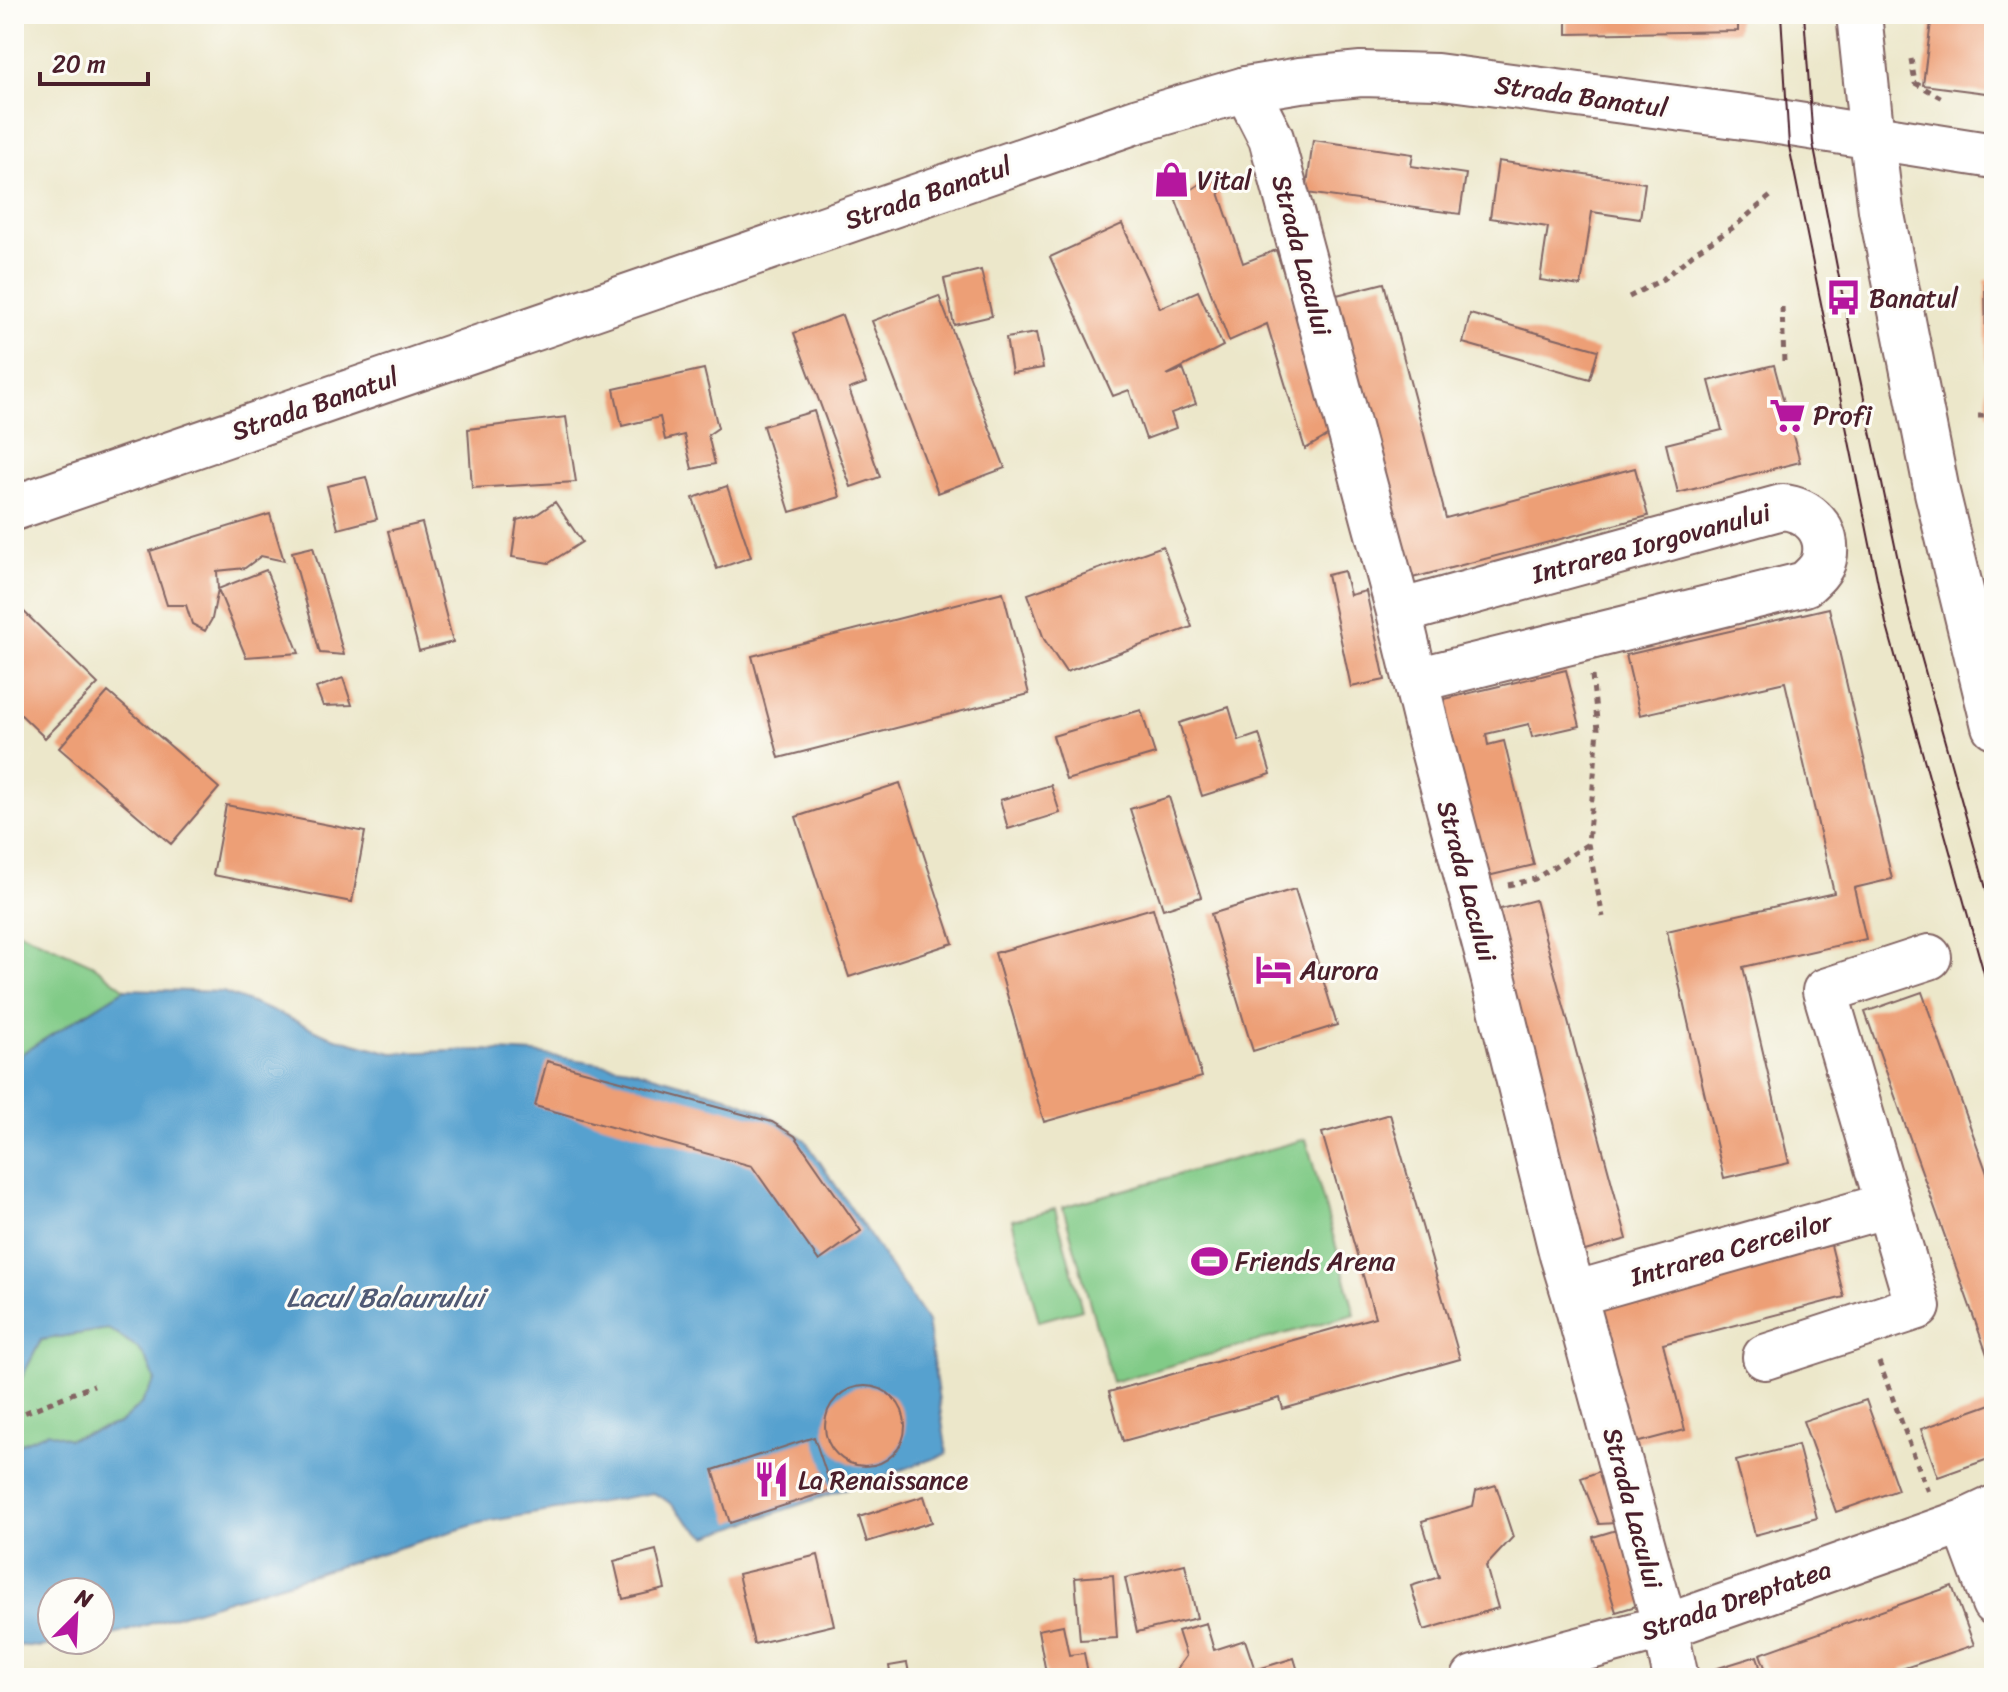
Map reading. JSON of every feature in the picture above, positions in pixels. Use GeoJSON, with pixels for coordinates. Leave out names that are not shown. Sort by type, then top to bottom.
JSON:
{"type":"FeatureCollection","features":[{"type":"Feature","properties":{"kind":"main road"},"geometry":{"type":"LineString","coordinates":[[1859,14],[1884,225],[1937,492],[1994,726]]}},
{"type":"Feature","properties":{"kind":"main road","name":"Strada Banatul"},"geometry":{"type":"LineString","coordinates":[[14,508],[1139,120],[1246,89],[1361,74],[1437,76],[1766,120],[1994,156]]}},
{"type":"Feature","properties":{"kind":"main road","name":"Strada Lacului"},"geometry":{"type":"LineString","coordinates":[[1246,89],[1271,138],[1399,612],[1562,1255],[1665,1627],[1676,1678]]}},
{"type":"Feature","properties":{"kind":"main road","name":"Intrarea Iorgovanului"},"geometry":{"type":"LineString","coordinates":[[1399,612],[1782,507],[1794,508],[1813,518],[1825,538],[1824,559],[1816,574],[1805,584],[1416,680]]}},
{"type":"Feature","properties":{"kind":"main road"},"geometry":{"type":"LineString","coordinates":[[1765,1357],[1918,1307],[1825,991],[1929,957]]}},
{"type":"Feature","properties":{"kind":"main road","name":"Intrarea Cerceilor"},"geometry":{"type":"LineString","coordinates":[[1574,1294],[1888,1205]]}},
{"type":"Feature","properties":{"kind":"main road"},"geometry":{"type":"LineString","coordinates":[[1967,1520],[1994,1603]]}},
{"type":"Feature","properties":{"kind":"main road","name":"Strada Dreptatea"},"geometry":{"type":"LineString","coordinates":[[1474,1678],[1665,1627],[1967,1520]]}},
{"type":"Feature","properties":{"kind":"path"},"geometry":{"type":"LineString","coordinates":[[1911,59],[1915,83],[1942,98]]}},
{"type":"Feature","properties":{"kind":"path"},"geometry":{"type":"LineString","coordinates":[[1629,297],[1663,279],[1774,193]]}},
{"type":"Feature","properties":{"kind":"path"},"geometry":{"type":"LineString","coordinates":[[1782,307],[1784,363]]}},
{"type":"Feature","properties":{"kind":"path"},"geometry":{"type":"LineString","coordinates":[[1978,416],[1994,416]]}},
{"type":"Feature","properties":{"kind":"path"},"geometry":{"type":"LineString","coordinates":[[1587,637],[1598,729],[1588,844],[1603,917]]}},
{"type":"Feature","properties":{"kind":"path"},"geometry":{"type":"LineString","coordinates":[[1471,895],[1535,879],[1588,844]]}},
{"type":"Feature","properties":{"kind":"path"},"geometry":{"type":"LineString","coordinates":[[1865,1324],[1967,1520]]}},
{"type":"Feature","properties":{"kind":"path"},"geometry":{"type":"LineString","coordinates":[[14,1417],[94,1385]]}},
{"type":"Feature","properties":{"kind":"green space"},"geometry":{"type":"Polygon","coordinates":[[[14,929],[92,964],[125,989],[24,1052],[14,1065],[14,929]]]}},
{"type":"Feature","properties":{"kind":"green space","name":"Friends Arena"},"geometry":{"type":"Polygon","coordinates":[[[1306,1139],[1355,1314],[1112,1382],[1063,1207],[1306,1139]]]}},
{"type":"Feature","properties":{"kind":"green space"},"geometry":{"type":"Polygon","coordinates":[[[1055,1209],[1082,1309],[1039,1321],[1012,1220],[1055,1209]]]}},
{"type":"Feature","properties":{"kind":"green space"},"geometry":{"type":"Polygon","coordinates":[[[108,1329],[138,1349],[151,1370],[155,1381],[141,1404],[119,1424],[69,1439],[14,1446],[14,1393],[41,1340],[108,1329]]]}},
{"type":"Feature","properties":{"kind":"water","name":"Lacul Balaurului"},"geometry":{"type":"Polygon","coordinates":[[[125,989],[223,992],[329,1036],[392,1053],[482,1050],[534,1053],[628,1068],[726,1096],[764,1112],[805,1140],[927,1321],[947,1454],[708,1536],[669,1502],[653,1493],[480,1523],[116,1634],[116,1576],[36,1576],[36,1647],[14,1645],[14,1446],[48,1432],[69,1439],[119,1424],[141,1404],[155,1381],[138,1349],[108,1329],[41,1340],[14,1393],[14,1065],[24,1052],[125,989]]]}},
{"type":"Feature","properties":{"kind":"building"},"geometry":{"type":"Polygon","coordinates":[[[1567,14],[1738,14],[1738,31],[1567,34],[1567,14]]]}},
{"type":"Feature","properties":{"kind":"building"},"geometry":{"type":"Polygon","coordinates":[[[1932,14],[1994,14],[1994,94],[1923,85],[1932,14]]]}},
{"type":"Feature","properties":{"kind":"building"},"geometry":{"type":"Polygon","coordinates":[[[1313,140],[1413,154],[1411,166],[1466,174],[1460,214],[1306,193],[1313,140]]]}},
{"type":"Feature","properties":{"kind":"building"},"geometry":{"type":"Polygon","coordinates":[[[1498,161],[1645,183],[1640,219],[1592,212],[1581,286],[1540,280],[1548,227],[1490,218],[1498,161]]]}},
{"type":"Feature","properties":{"kind":"building"},"geometry":{"type":"Polygon","coordinates":[[[1213,175],[1243,263],[1276,250],[1334,432],[1305,449],[1267,324],[1229,341],[1176,200],[1213,175]]]}},
{"type":"Feature","properties":{"kind":"building"},"geometry":{"type":"Polygon","coordinates":[[[1122,224],[1160,308],[1198,291],[1223,346],[1167,375],[1183,369],[1196,404],[1171,413],[1176,428],[1146,439],[1129,390],[1113,396],[1050,257],[1122,224]]]}},
{"type":"Feature","properties":{"kind":"building"},"geometry":{"type":"Polygon","coordinates":[[[981,270],[992,316],[954,325],[944,279],[981,270]]]}},
{"type":"Feature","properties":{"kind":"building"},"geometry":{"type":"Polygon","coordinates":[[[1985,280],[1994,280],[1994,414],[1987,414],[1985,280]]]}},
{"type":"Feature","properties":{"kind":"building"},"geometry":{"type":"Polygon","coordinates":[[[1384,283],[1446,518],[1635,468],[1648,516],[1401,581],[1325,298],[1384,283]]]}},
{"type":"Feature","properties":{"kind":"building"},"geometry":{"type":"Polygon","coordinates":[[[939,296],[1005,468],[938,493],[872,321],[939,296]]]}},
{"type":"Feature","properties":{"kind":"building"},"geometry":{"type":"Polygon","coordinates":[[[1470,314],[1598,350],[1590,379],[1463,343],[1470,314]]]}},
{"type":"Feature","properties":{"kind":"building"},"geometry":{"type":"Polygon","coordinates":[[[842,315],[866,383],[849,389],[880,477],[851,487],[794,333],[842,315]]]}},
{"type":"Feature","properties":{"kind":"building"},"geometry":{"type":"Polygon","coordinates":[[[1036,333],[1043,368],[1012,373],[1006,338],[1036,333]]]}},
{"type":"Feature","properties":{"kind":"building"},"geometry":{"type":"Polygon","coordinates":[[[1774,365],[1800,462],[1678,493],[1666,444],[1722,430],[1709,381],[1774,365]]]}},
{"type":"Feature","properties":{"kind":"building"},"geometry":{"type":"Polygon","coordinates":[[[704,369],[718,428],[708,435],[715,464],[692,469],[684,435],[665,440],[660,417],[622,426],[614,389],[704,369]]]}},
{"type":"Feature","properties":{"kind":"building"},"geometry":{"type":"Polygon","coordinates":[[[814,411],[840,497],[790,512],[763,426],[814,411]]]}},
{"type":"Feature","properties":{"kind":"building"},"geometry":{"type":"Polygon","coordinates":[[[566,417],[576,482],[472,488],[468,429],[566,417]]]}},
{"type":"Feature","properties":{"kind":"building"},"geometry":{"type":"Polygon","coordinates":[[[366,477],[377,519],[338,529],[327,486],[366,477]]]}},
{"type":"Feature","properties":{"kind":"building"},"geometry":{"type":"Polygon","coordinates":[[[727,486],[751,557],[717,569],[693,498],[727,486]]]}},
{"type":"Feature","properties":{"kind":"building"},"geometry":{"type":"Polygon","coordinates":[[[555,502],[582,542],[549,563],[512,557],[517,520],[536,515],[555,502]]]}},
{"type":"Feature","properties":{"kind":"building"},"geometry":{"type":"Polygon","coordinates":[[[270,514],[284,561],[261,556],[245,568],[217,571],[218,589],[212,619],[205,631],[192,624],[186,605],[167,605],[150,551],[270,514]]]}},
{"type":"Feature","properties":{"kind":"building"},"geometry":{"type":"Polygon","coordinates":[[[422,523],[453,642],[419,651],[388,531],[422,523]]]}},
{"type":"Feature","properties":{"kind":"building"},"geometry":{"type":"Polygon","coordinates":[[[1163,546],[1192,627],[1066,672],[1044,639],[1028,594],[1163,546]]]}},
{"type":"Feature","properties":{"kind":"building"},"geometry":{"type":"Polygon","coordinates":[[[313,547],[344,655],[320,653],[292,552],[313,547]]]}},
{"type":"Feature","properties":{"kind":"building"},"geometry":{"type":"Polygon","coordinates":[[[266,570],[299,653],[246,657],[218,589],[266,570]]]}},
{"type":"Feature","properties":{"kind":"building"},"geometry":{"type":"Polygon","coordinates":[[[1344,571],[1350,595],[1366,591],[1385,680],[1351,687],[1327,575],[1344,571]]]}},
{"type":"Feature","properties":{"kind":"building"},"geometry":{"type":"Polygon","coordinates":[[[1003,592],[1029,694],[779,758],[752,656],[1003,592]]]}},
{"type":"Feature","properties":{"kind":"building"},"geometry":{"type":"Polygon","coordinates":[[[14,602],[98,684],[45,738],[14,708],[14,602]]]}},
{"type":"Feature","properties":{"kind":"building"},"geometry":{"type":"Polygon","coordinates":[[[1829,608],[1892,879],[1854,888],[1866,939],[1743,967],[1789,1163],[1724,1178],[1667,931],[1834,893],[1785,682],[1640,715],[1626,655],[1829,608]]]}},
{"type":"Feature","properties":{"kind":"building"},"geometry":{"type":"Polygon","coordinates":[[[1566,670],[1580,726],[1532,737],[1529,724],[1486,734],[1488,745],[1504,741],[1534,865],[1471,880],[1428,703],[1566,670]]]}},
{"type":"Feature","properties":{"kind":"building"},"geometry":{"type":"Polygon","coordinates":[[[343,678],[352,705],[323,706],[316,688],[343,678]]]}},
{"type":"Feature","properties":{"kind":"building"},"geometry":{"type":"Polygon","coordinates":[[[108,692],[219,788],[171,844],[59,748],[108,692]]]}},
{"type":"Feature","properties":{"kind":"building"},"geometry":{"type":"Polygon","coordinates":[[[1229,707],[1239,741],[1259,734],[1271,774],[1202,796],[1179,723],[1229,707]]]}},
{"type":"Feature","properties":{"kind":"building"},"geometry":{"type":"Polygon","coordinates":[[[1141,710],[1155,754],[1066,780],[1053,736],[1141,710]]]}},
{"type":"Feature","properties":{"kind":"building"},"geometry":{"type":"Polygon","coordinates":[[[900,783],[953,943],[849,977],[796,817],[900,783]]]}},
{"type":"Feature","properties":{"kind":"building"},"geometry":{"type":"Polygon","coordinates":[[[1051,785],[1060,813],[1008,829],[1000,800],[1051,785]]]}},
{"type":"Feature","properties":{"kind":"building"},"geometry":{"type":"Polygon","coordinates":[[[1169,797],[1201,897],[1163,909],[1130,809],[1169,797]]]}},
{"type":"Feature","properties":{"kind":"building"},"geometry":{"type":"Polygon","coordinates":[[[226,805],[365,832],[352,902],[213,875],[226,805]]]}},
{"type":"Feature","properties":{"kind":"building","name":"Aurora"},"geometry":{"type":"Polygon","coordinates":[[[1295,889],[1337,1025],[1253,1051],[1211,914],[1295,889]]]}},
{"type":"Feature","properties":{"kind":"building"},"geometry":{"type":"Polygon","coordinates":[[[1535,900],[1627,1239],[1578,1253],[1485,913],[1535,900]]]}},
{"type":"Feature","properties":{"kind":"building"},"geometry":{"type":"Polygon","coordinates":[[[1153,908],[1202,1077],[1044,1122],[995,953],[1153,908]]]}},
{"type":"Feature","properties":{"kind":"building"},"geometry":{"type":"Polygon","coordinates":[[[1922,992],[1994,1193],[1994,1374],[1865,1012],[1922,992]]]}},
{"type":"Feature","properties":{"kind":"building"},"geometry":{"type":"Polygon","coordinates":[[[547,1061],[772,1122],[795,1136],[861,1231],[819,1261],[752,1166],[535,1106],[547,1061]]]}},
{"type":"Feature","properties":{"kind":"building"},"geometry":{"type":"Polygon","coordinates":[[[1390,1114],[1460,1359],[1283,1409],[1280,1398],[1123,1441],[1109,1392],[1375,1317],[1322,1133],[1390,1114]]]}},
{"type":"Feature","properties":{"kind":"building"},"geometry":{"type":"Polygon","coordinates":[[[1831,1245],[1844,1297],[1663,1344],[1685,1430],[1628,1445],[1592,1306],[1831,1245]]]}},
{"type":"Feature","properties":{"kind":"building"},"geometry":{"type":"Polygon","coordinates":[[[865,1386],[880,1389],[893,1398],[902,1411],[905,1426],[902,1441],[893,1454],[880,1463],[865,1466],[850,1463],[837,1454],[828,1441],[825,1426],[828,1411],[837,1398],[850,1389],[865,1386]]]}},
{"type":"Feature","properties":{"kind":"building"},"geometry":{"type":"Polygon","coordinates":[[[1866,1400],[1898,1490],[1836,1512],[1803,1421],[1866,1400]]]}},
{"type":"Feature","properties":{"kind":"building"},"geometry":{"type":"Polygon","coordinates":[[[1994,1403],[1994,1457],[1938,1477],[1921,1429],[1994,1403]]]}},
{"type":"Feature","properties":{"kind":"building","name":"La Renaissance"},"geometry":{"type":"Polygon","coordinates":[[[814,1437],[832,1490],[730,1523],[713,1470],[814,1437]]]}},
{"type":"Feature","properties":{"kind":"building"},"geometry":{"type":"Polygon","coordinates":[[[1798,1445],[1817,1518],[1755,1535],[1736,1461],[1798,1445]]]}},
{"type":"Feature","properties":{"kind":"building"},"geometry":{"type":"Polygon","coordinates":[[[1611,1467],[1633,1522],[1599,1524],[1581,1478],[1611,1467]]]}},
{"type":"Feature","properties":{"kind":"building"},"geometry":{"type":"Polygon","coordinates":[[[1496,1485],[1513,1537],[1486,1566],[1498,1608],[1424,1630],[1411,1586],[1439,1577],[1422,1521],[1473,1506],[1476,1491],[1496,1485]]]}},
{"type":"Feature","properties":{"kind":"building"},"geometry":{"type":"Polygon","coordinates":[[[924,1496],[932,1522],[867,1542],[859,1517],[924,1496]]]}},
{"type":"Feature","properties":{"kind":"building"},"geometry":{"type":"Polygon","coordinates":[[[1623,1528],[1646,1603],[1616,1612],[1593,1537],[1623,1528]]]}},
{"type":"Feature","properties":{"kind":"building"},"geometry":{"type":"Polygon","coordinates":[[[656,1550],[665,1589],[623,1599],[614,1561],[656,1550]]]}},
{"type":"Feature","properties":{"kind":"building"},"geometry":{"type":"Polygon","coordinates":[[[818,1555],[834,1625],[754,1644],[738,1574],[818,1555]]]}},
{"type":"Feature","properties":{"kind":"building"},"geometry":{"type":"Polygon","coordinates":[[[1185,1564],[1197,1618],[1137,1632],[1125,1578],[1185,1564]]]}},
{"type":"Feature","properties":{"kind":"building"},"geometry":{"type":"Polygon","coordinates":[[[1113,1575],[1117,1638],[1080,1640],[1075,1578],[1113,1575]]]}},
{"type":"Feature","properties":{"kind":"building"},"geometry":{"type":"Polygon","coordinates":[[[1952,1586],[1974,1645],[1902,1669],[1905,1678],[1769,1678],[1760,1654],[1952,1586]]]}},
{"type":"Feature","properties":{"kind":"building"},"geometry":{"type":"Polygon","coordinates":[[[1206,1623],[1214,1650],[1245,1640],[1255,1670],[1294,1658],[1300,1678],[1172,1678],[1186,1656],[1178,1631],[1206,1623]]]}},
{"type":"Feature","properties":{"kind":"building"},"geometry":{"type":"Polygon","coordinates":[[[1063,1625],[1069,1655],[1084,1653],[1089,1678],[1047,1678],[1038,1630],[1063,1625]]]}},
{"type":"Feature","properties":{"kind":"building"},"geometry":{"type":"Polygon","coordinates":[[[1757,1656],[1763,1678],[1703,1678],[1702,1673],[1757,1656]]]}},
{"type":"Feature","properties":{"kind":"building"},"geometry":{"type":"Polygon","coordinates":[[[907,1663],[910,1678],[891,1678],[889,1666],[907,1663]]]}},
{"type":"Feature","properties":{"kind":"tram line"},"geometry":{"type":"LineString","coordinates":[[1781,14],[1789,146],[1886,623],[1994,1009]]}},
{"type":"Feature","properties":{"kind":"tram line"},"geometry":{"type":"LineString","coordinates":[[1804,14],[1813,143],[1910,617],[1994,917]]}},
{"type":"Feature","properties":{"kind":"place","name":"Vital"},"geometry":{"type":"Point","coordinates":[1171,180]}},
{"type":"Feature","properties":{"kind":"place","name":"Banatul"},"geometry":{"type":"Point","coordinates":[1843,298]}},
{"type":"Feature","properties":{"kind":"place","name":"Profi"},"geometry":{"type":"Point","coordinates":[1787,415]}},
{"type":"Feature","properties":{"kind":"place","name":"Aurora"},"geometry":{"type":"Point","coordinates":[1274,970]}},
{"type":"Feature","properties":{"kind":"place","name":"Friends Arena"},"geometry":{"type":"Point","coordinates":[1209,1261]}},
{"type":"Feature","properties":{"kind":"place","name":"La Renaissance"},"geometry":{"type":"Point","coordinates":[772,1480]}}]}
